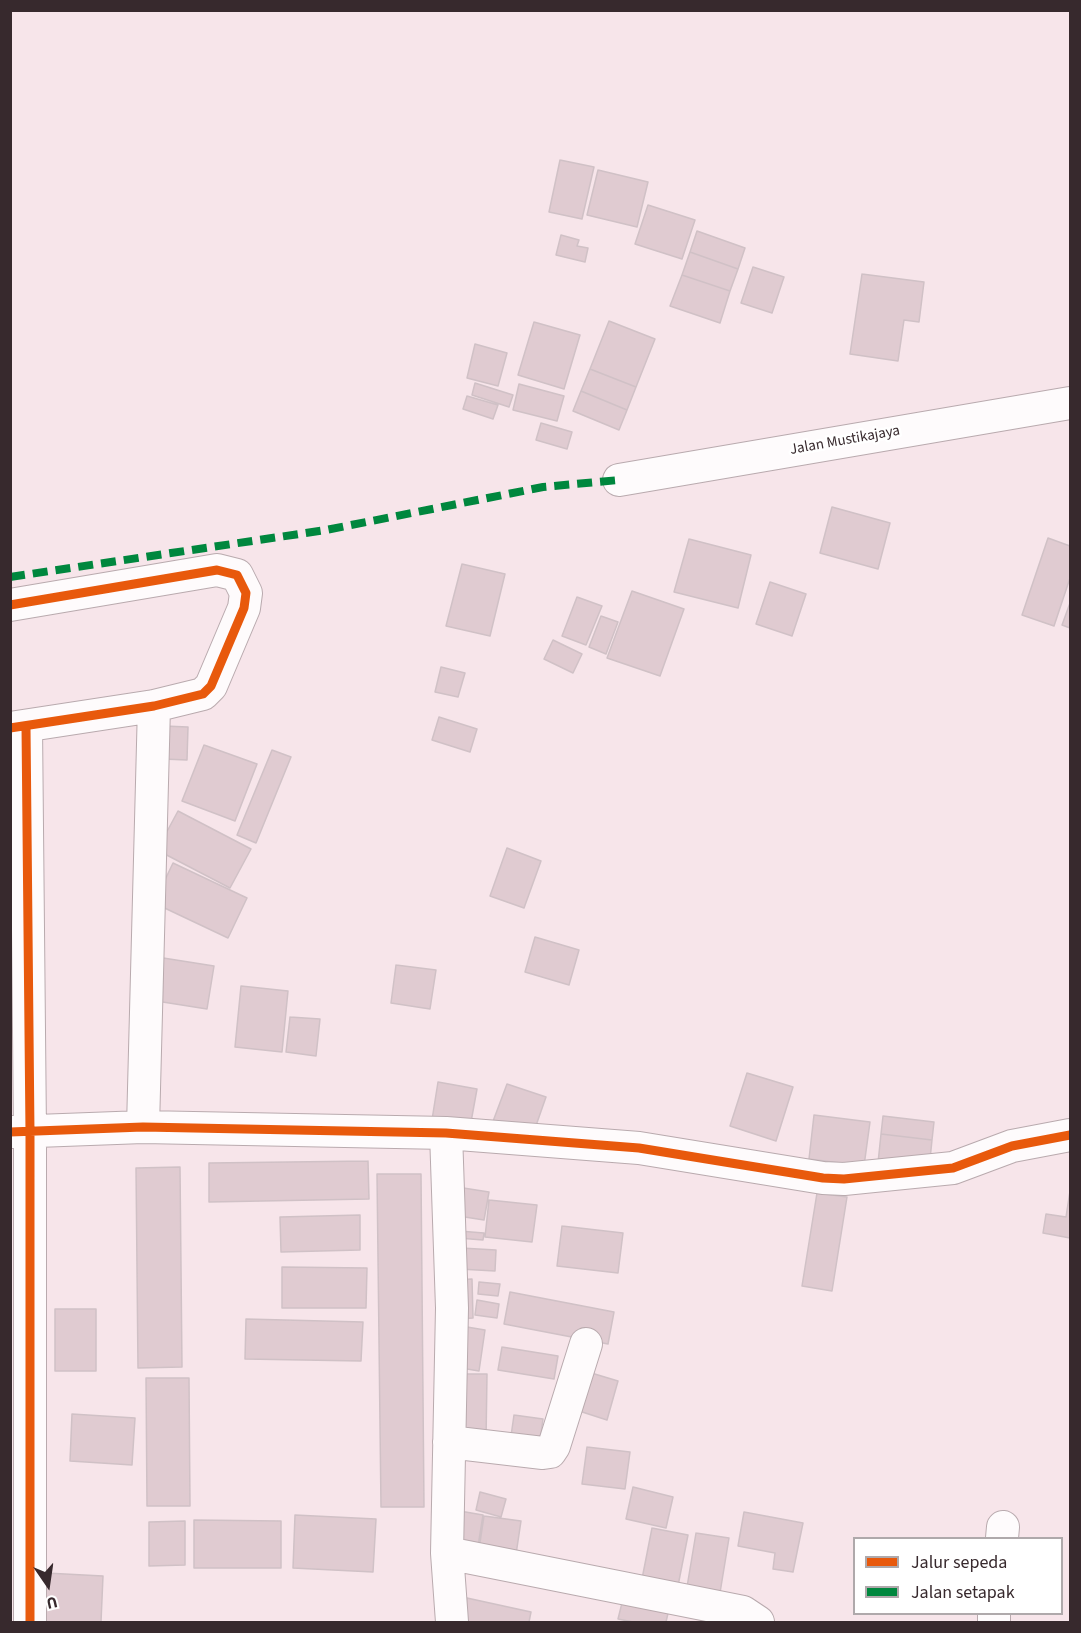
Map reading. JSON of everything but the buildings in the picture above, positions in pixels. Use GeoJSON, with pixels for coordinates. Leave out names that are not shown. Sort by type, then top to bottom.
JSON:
{"type":"FeatureCollection","features":[{"type":"Feature","properties":{"kind":"street","name":"Jalan Mustikajaya"},"geometry":{"type":"LineString","coordinates":[[619,480],[1071,403]]}},
{"type":"Feature","properties":{"kind":"street"},"geometry":{"type":"LineString","coordinates":[[10,605],[217,570],[237,575],[246,593],[244,608],[211,686],[200,695],[154,706],[18,727],[20,1133],[30,1623]]}},
{"type":"Feature","properties":{"kind":"street"},"geometry":{"type":"LineString","coordinates":[[143,1127],[154,706]]}},
{"type":"Feature","properties":{"kind":"street"},"geometry":{"type":"LineString","coordinates":[[20,1133],[143,1127],[446,1133],[639,1148],[823,1178],[844,1179],[953,1168],[1012,1146],[1071,1135]]}},
{"type":"Feature","properties":{"kind":"street"},"geometry":{"type":"LineString","coordinates":[[446,1133],[452,1308],[447,1553],[452,1623]]}},
{"type":"Feature","properties":{"kind":"street"},"geometry":{"type":"LineString","coordinates":[[449,1442],[550,1452],[554,1446],[586,1344]]}},
{"type":"Feature","properties":{"kind":"street"},"geometry":{"type":"LineString","coordinates":[[447,1553],[743,1611],[758,1623]]}},
{"type":"Feature","properties":{"kind":"marked path"},"geometry":{"type":"LineString","coordinates":[[10,577],[326,530],[543,487],[619,480]]}},
{"type":"Feature","properties":{"kind":"cycle path"},"geometry":{"type":"LineString","coordinates":[[10,605],[217,570],[237,575],[246,593],[244,608],[211,686],[203,694],[154,706],[10,728]]}},
{"type":"Feature","properties":{"kind":"cycle path"},"geometry":{"type":"LineString","coordinates":[[26,726],[30,1133],[30,1622]]}},
{"type":"Feature","properties":{"kind":"cycle path"},"geometry":{"type":"LineString","coordinates":[[10,1132],[143,1127],[446,1133],[639,1148],[823,1178],[844,1179],[953,1168],[1012,1146],[1070,1135]]}}]}
